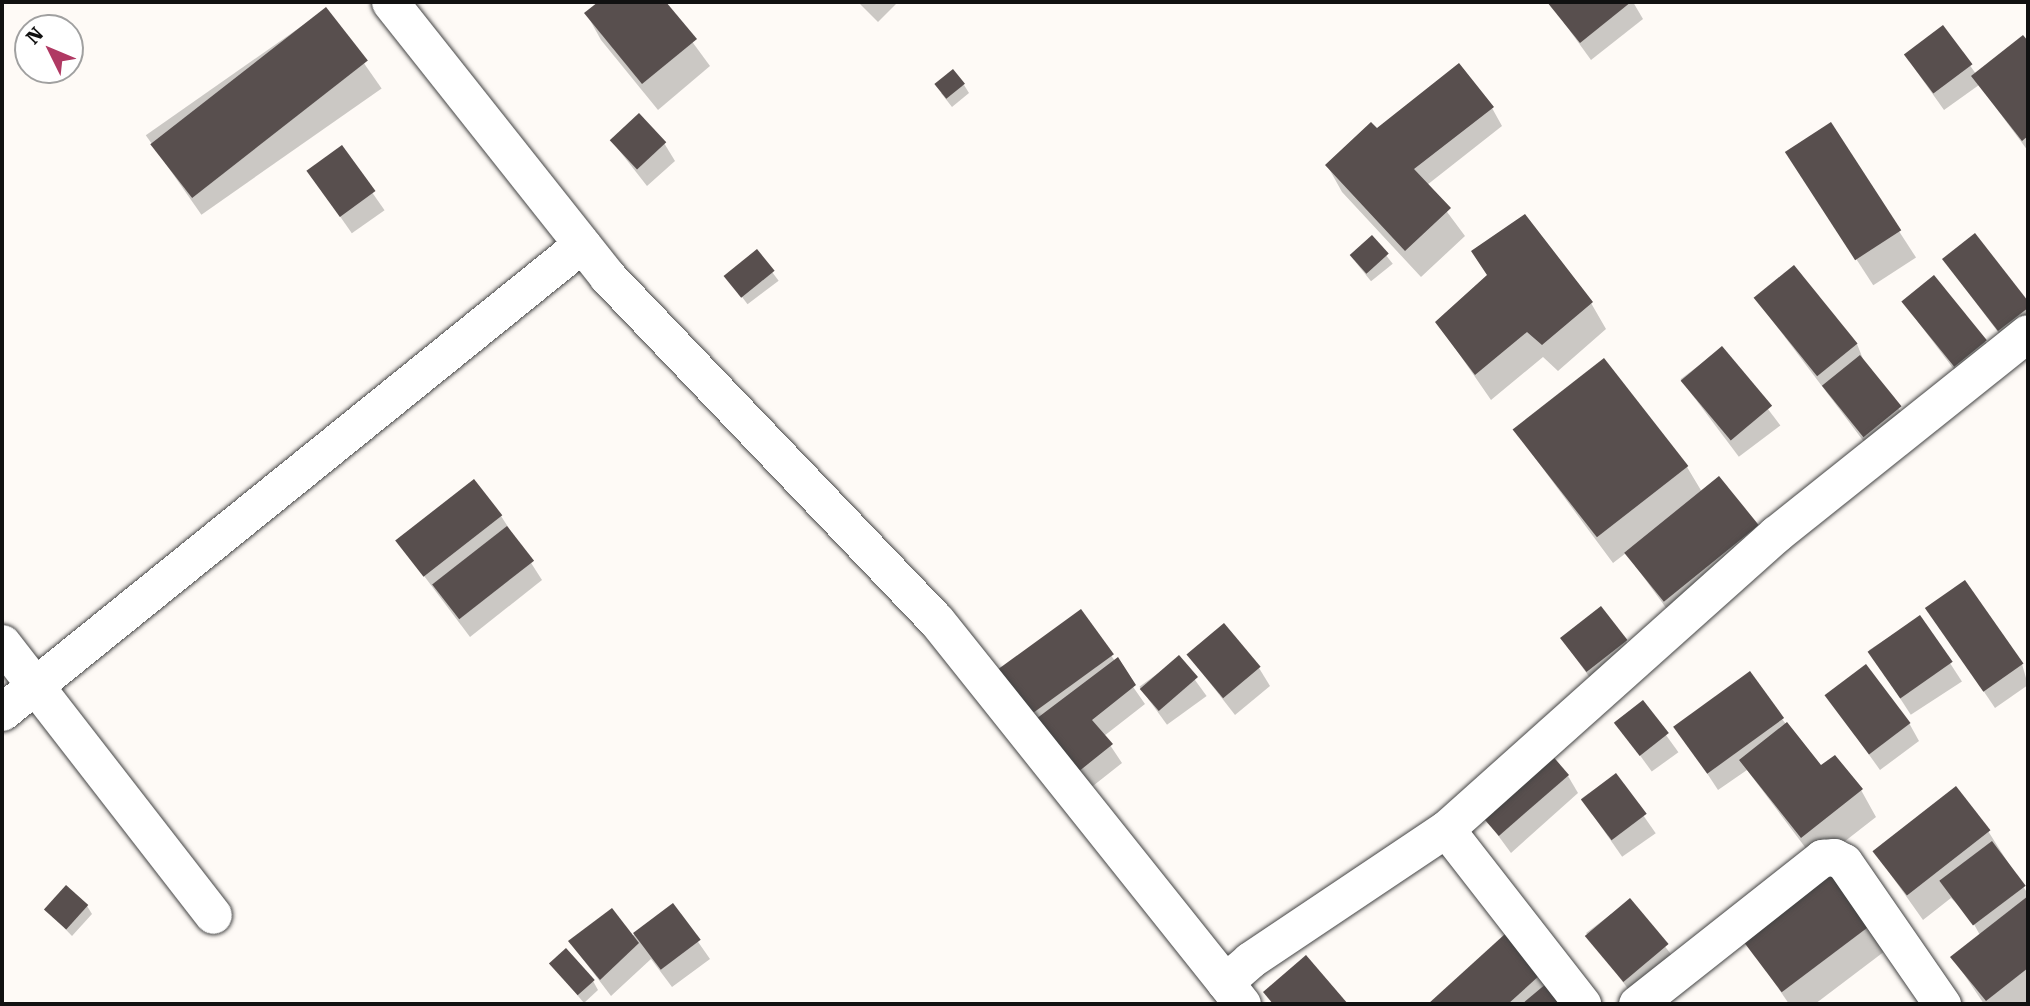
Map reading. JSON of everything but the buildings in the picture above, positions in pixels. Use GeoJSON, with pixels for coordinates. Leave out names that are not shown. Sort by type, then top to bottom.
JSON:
{"type":"FeatureCollection","features":[{"type":"Feature","properties":{"kind":"street"},"geometry":{"type":"LineString","coordinates":[[390,2],[582,244],[936,620],[1233,993],[1250,960],[1446,829],[1776,534],[2028,333]]}},
{"type":"Feature","properties":{"kind":"street"},"geometry":{"type":"LineString","coordinates":[[2,712],[582,244]]}},
{"type":"Feature","properties":{"kind":"street"},"geometry":{"type":"LineString","coordinates":[[2,643],[213,915]]}},
{"type":"Feature","properties":{"kind":"street"},"geometry":{"type":"LineString","coordinates":[[1446,829],[1582,1004]]}},
{"type":"Feature","properties":{"kind":"street"},"geometry":{"type":"LineString","coordinates":[[1637,1004],[1822,858],[1834,857],[1844,862],[1942,1004]]}}]}
